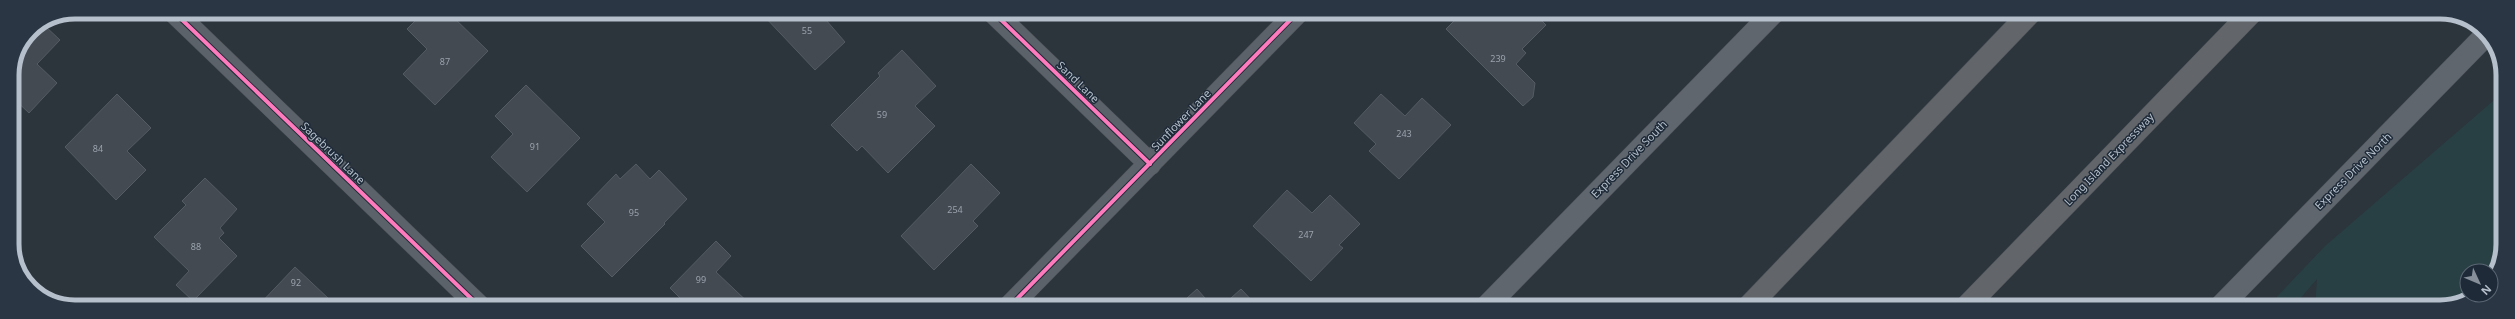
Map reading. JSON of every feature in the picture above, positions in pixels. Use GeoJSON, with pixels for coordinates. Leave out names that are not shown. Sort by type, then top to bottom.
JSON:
{"type":"FeatureCollection","features":[{"type":"Feature","properties":{"kind":"highway"},"geometry":{"type":"LineString","coordinates":[[1755,300],[2023,19]]}},
{"type":"Feature","properties":{"kind":"highway","name":"Long Island Expressway"},"geometry":{"type":"LineString","coordinates":[[1973,300],[2245,19]]}},
{"type":"Feature","properties":{"kind":"main road","name":"Express Drive South"},"geometry":{"type":"LineString","coordinates":[[1493,300],[1767,19]]}},
{"type":"Feature","properties":{"kind":"main road","name":"Express Drive North"},"geometry":{"type":"LineString","coordinates":[[2227,300],[2482,39]]}},
{"type":"Feature","properties":{"kind":"street","name":"Sagebrush Lane"},"geometry":{"type":"LineString","coordinates":[[181,19],[473,300]]}},
{"type":"Feature","properties":{"kind":"street","name":"Sand Lane"},"geometry":{"type":"LineString","coordinates":[[1000,19],[1150,164]]}},
{"type":"Feature","properties":{"kind":"street","name":"Sunflower Lane"},"geometry":{"type":"LineString","coordinates":[[1016,300],[1291,19]]}},
{"type":"Feature","properties":{"kind":"green space"},"geometry":{"type":"Polygon","coordinates":[[[2496,98],[2496,247],[2494,258],[2492,263],[2459,263],[2459,297],[2440,300],[2316,300],[2317,279],[2299,300],[2274,300],[2325,246],[2496,98]]]}},
{"type":"Feature","properties":{"kind":"building"},"geometry":{"type":"Polygon","coordinates":[[[417,19],[455,19],[488,51],[435,105],[403,74],[427,49],[407,29],[417,19]]]}},
{"type":"Feature","properties":{"kind":"building"},"geometry":{"type":"Polygon","coordinates":[[[767,19],[827,19],[826,20],[845,42],[815,70],[767,19]]]}},
{"type":"Feature","properties":{"kind":"building"},"geometry":{"type":"Polygon","coordinates":[[[1456,19],[1540,19],[1546,25],[1522,49],[1526,53],[1516,64],[1535,83],[1533,97],[1523,106],[1446,29],[1456,19]]]}},
{"type":"Feature","properties":{"kind":"building"},"geometry":{"type":"Polygon","coordinates":[[[46,27],[60,40],[37,64],[57,83],[29,113],[19,104],[20,64],[28,44],[35,35],[46,27]]]}},
{"type":"Feature","properties":{"kind":"building"},"geometry":{"type":"Polygon","coordinates":[[[902,50],[936,86],[915,106],[935,126],[888,173],[862,146],[857,151],[831,125],[880,76],[878,73],[902,50]]]}},
{"type":"Feature","properties":{"kind":"building"},"geometry":{"type":"Polygon","coordinates":[[[526,85],[580,138],[527,192],[491,157],[513,134],[495,116],[526,85]]]}},
{"type":"Feature","properties":{"kind":"building"},"geometry":{"type":"Polygon","coordinates":[[[117,94],[151,128],[127,151],[146,170],[116,200],[65,147],[117,94]]]}},
{"type":"Feature","properties":{"kind":"building"},"geometry":{"type":"Polygon","coordinates":[[[1381,94],[1405,116],[1422,98],[1451,125],[1399,179],[1369,151],[1376,144],[1354,123],[1381,94]]]}},
{"type":"Feature","properties":{"kind":"building"},"geometry":{"type":"Polygon","coordinates":[[[636,164],[650,179],[659,170],[687,199],[664,223],[665,224],[612,277],[581,246],[605,222],[587,204],[616,174],[620,179],[636,164]]]}},
{"type":"Feature","properties":{"kind":"building"},"geometry":{"type":"Polygon","coordinates":[[[971,164],[1000,193],[973,221],[978,226],[934,270],[901,236],[971,164]]]}},
{"type":"Feature","properties":{"kind":"building"},"geometry":{"type":"Polygon","coordinates":[[[205,178],[237,209],[220,228],[224,233],[219,238],[237,256],[194,300],[192,300],[176,285],[189,271],[154,237],[186,205],[182,201],[205,178]]]}},
{"type":"Feature","properties":{"kind":"building"},"geometry":{"type":"Polygon","coordinates":[[[1287,190],[1312,213],[1330,195],[1360,224],[1339,245],[1343,248],[1311,281],[1253,226],[1287,190]]]}},
{"type":"Feature","properties":{"kind":"building"},"geometry":{"type":"Polygon","coordinates":[[[716,241],[731,256],[716,272],[746,300],[682,300],[670,288],[716,241]]]}},
{"type":"Feature","properties":{"kind":"building"},"geometry":{"type":"Polygon","coordinates":[[[295,267],[329,299],[328,300],[264,300],[295,267]]]}},
{"type":"Feature","properties":{"kind":"building"},"geometry":{"type":"Polygon","coordinates":[[[1197,289],[1207,300],[1185,300],[1197,289]]]}},
{"type":"Feature","properties":{"kind":"building"},"geometry":{"type":"Polygon","coordinates":[[[1241,289],[1251,300],[1229,300],[1241,289]]]}},
{"type":"Feature","properties":{"kind":"cycle path"},"geometry":{"type":"LineString","coordinates":[[181,19],[473,300]]}},
{"type":"Feature","properties":{"kind":"cycle path"},"geometry":{"type":"LineString","coordinates":[[1000,19],[1150,164]]}},
{"type":"Feature","properties":{"kind":"cycle path"},"geometry":{"type":"LineString","coordinates":[[1016,300],[1291,19]]}}]}
